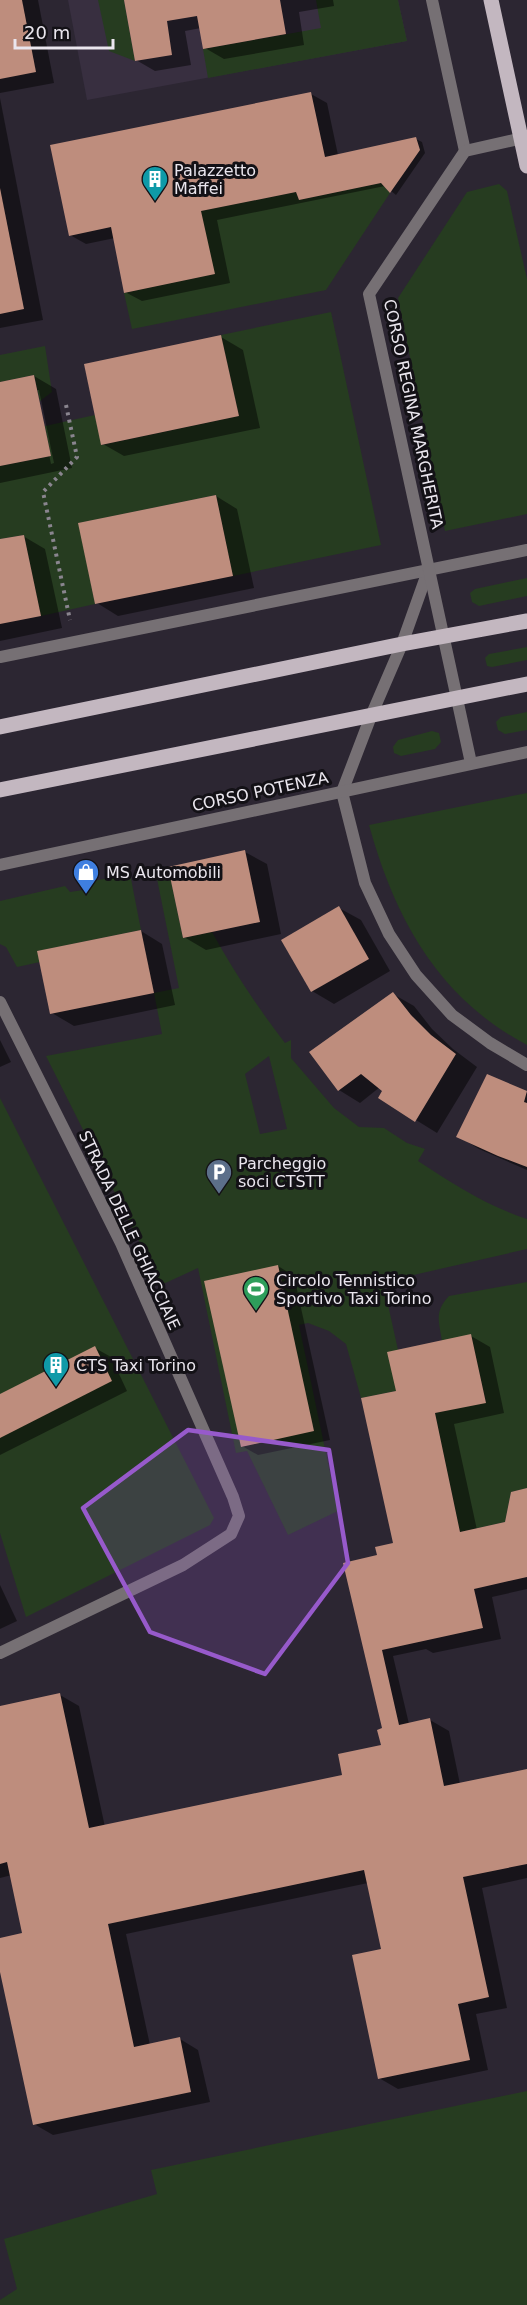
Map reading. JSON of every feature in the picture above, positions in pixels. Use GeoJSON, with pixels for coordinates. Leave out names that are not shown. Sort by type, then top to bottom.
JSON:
{"type":"FeatureCollection","features":[{"type":"Feature","properties":{"kind":"main road"},"geometry":{"type":"LineString","coordinates":[[491,0],[524,137],[527,166]]}},
{"type":"Feature","properties":{"kind":"main road"},"geometry":{"type":"LineString","coordinates":[[0,727],[402,644],[527,621]]}},
{"type":"Feature","properties":{"kind":"main road"},"geometry":{"type":"LineString","coordinates":[[0,790],[527,684]]}},
{"type":"Feature","properties":{"kind":"street"},"geometry":{"type":"LineString","coordinates":[[432,0],[465,151],[524,137]]}},
{"type":"Feature","properties":{"kind":"street","name":"CORSO REGINA MARGHERITA"},"geometry":{"type":"LineString","coordinates":[[465,151],[369,294],[471,763]]}},
{"type":"Feature","properties":{"kind":"street"},"geometry":{"type":"LineString","coordinates":[[0,657],[527,550]]}},
{"type":"Feature","properties":{"kind":"street"},"geometry":{"type":"LineString","coordinates":[[429,570],[402,644],[342,792],[365,882],[389,934],[411,967],[452,1015],[490,1043],[527,1065]]}},
{"type":"Feature","properties":{"kind":"street","name":"CORSO POTENZA"},"geometry":{"type":"LineString","coordinates":[[0,865],[527,752]]}},
{"type":"Feature","properties":{"kind":"street","name":"STRADA DELLE GHIACCIAIE"},"geometry":{"type":"LineString","coordinates":[[0,1002],[121,1243],[233,1497],[238,1516],[231,1534],[183,1565],[0,1653]]}},
{"type":"Feature","properties":{"kind":"path"},"geometry":{"type":"LineString","coordinates":[[66,405],[77,457],[43,492],[75,641]]}},
{"type":"Feature","properties":{"kind":"highlighted area"},"geometry":{"type":"Polygon","coordinates":[[[188,1430],[329,1450],[348,1563],[265,1674],[150,1632],[83,1508],[188,1430]]]}},
{"type":"Feature","properties":{"kind":"shaded area"},"geometry":{"type":"Polygon","coordinates":[[[68,0],[398,0],[407,41],[87,100],[68,0]]]}},
{"type":"Feature","properties":{"kind":"green space"},"geometry":{"type":"Polygon","coordinates":[[[98,0],[124,0],[135,61],[109,51],[98,0]]]}},
{"type":"Feature","properties":{"kind":"green space"},"geometry":{"type":"Polygon","coordinates":[[[316,0],[398,0],[407,41],[208,78],[203,49],[321,28],[316,0]]]}},
{"type":"Feature","properties":{"kind":"green space"},"geometry":{"type":"Polygon","coordinates":[[[381,183],[390,193],[326,290],[132,329],[124,293],[214,274],[201,211],[296,192],[299,200],[381,183]]]}},
{"type":"Feature","properties":{"kind":"green space"},"geometry":{"type":"Polygon","coordinates":[[[499,184],[507,191],[527,279],[527,514],[445,531],[398,298],[467,192],[499,184]]]}},
{"type":"Feature","properties":{"kind":"green space"},"geometry":{"type":"Polygon","coordinates":[[[331,312],[381,545],[233,576],[216,495],[79,523],[95,604],[41,616],[24,535],[0,539],[0,466],[51,456],[45,426],[95,415],[102,445],[239,416],[221,335],[331,312]]]}},
{"type":"Feature","properties":{"kind":"green space"},"geometry":{"type":"Polygon","coordinates":[[[45,346],[52,392],[40,401],[34,375],[0,382],[0,355],[45,346]]]}},
{"type":"Feature","properties":{"kind":"green space"},"geometry":{"type":"Polygon","coordinates":[[[527,578],[527,596],[479,606],[472,602],[470,593],[475,589],[527,578]]]}},
{"type":"Feature","properties":{"kind":"green space"},"geometry":{"type":"Polygon","coordinates":[[[527,647],[527,660],[487,666],[485,658],[489,654],[527,647]]]}},
{"type":"Feature","properties":{"kind":"green space"},"geometry":{"type":"Polygon","coordinates":[[[527,712],[527,730],[505,734],[498,730],[496,722],[501,717],[527,712]]]}},
{"type":"Feature","properties":{"kind":"green space"},"geometry":{"type":"Polygon","coordinates":[[[432,731],[439,733],[441,742],[435,749],[401,756],[394,753],[393,747],[398,740],[432,731]]]}},
{"type":"Feature","properties":{"kind":"green space"},"geometry":{"type":"Polygon","coordinates":[[[527,793],[527,1045],[496,1026],[468,1004],[424,953],[392,892],[369,825],[527,793]]]}},
{"type":"Feature","properties":{"kind":"green space"},"geometry":{"type":"Polygon","coordinates":[[[168,867],[183,938],[212,932],[275,1030],[285,1043],[291,1040],[291,1058],[334,1108],[359,1127],[384,1128],[407,1143],[425,1149],[418,1161],[484,1201],[527,1219],[527,1249],[383,1282],[398,1350],[396,1391],[361,1398],[346,1344],[329,1331],[308,1323],[299,1325],[338,1511],[288,1535],[247,1451],[236,1453],[198,1268],[161,1285],[46,1056],[162,1034],[154,993],[179,988],[155,869],[168,867]],[[269,1056],[245,1074],[260,1134],[287,1129],[269,1056]]]}},
{"type":"Feature","properties":{"kind":"green space"},"geometry":{"type":"Polygon","coordinates":[[[130,874],[141,930],[38,951],[40,962],[17,967],[6,947],[0,944],[0,901],[65,886],[70,892],[90,889],[93,881],[130,874]]]}},
{"type":"Feature","properties":{"kind":"green space"},"geometry":{"type":"Polygon","coordinates":[[[0,1098],[214,1518],[210,1525],[26,1617],[0,1533],[0,1098]]]}},
{"type":"Feature","properties":{"kind":"green space"},"geometry":{"type":"Polygon","coordinates":[[[527,1282],[527,1488],[511,1492],[505,1522],[460,1532],[435,1413],[486,1402],[471,1335],[442,1341],[439,1312],[449,1296],[527,1282]]]}},
{"type":"Feature","properties":{"kind":"green space"},"geometry":{"type":"Polygon","coordinates":[[[527,2091],[527,2305],[0,2305],[0,2300],[17,2289],[4,2239],[157,2194],[151,2170],[527,2091]]]}},
{"type":"Feature","properties":{"kind":"building"},"geometry":{"type":"Polygon","coordinates":[[[0,0],[22,0],[36,72],[0,79],[0,0]]]}},
{"type":"Feature","properties":{"kind":"building"},"geometry":{"type":"Polygon","coordinates":[[[124,0],[280,0],[286,34],[203,49],[197,16],[167,21],[172,55],[135,61],[124,0]]]}},
{"type":"Feature","properties":{"kind":"building","name":"Palazzetto Maffei"},"geometry":{"type":"Polygon","coordinates":[[[311,92],[325,157],[416,137],[420,150],[390,193],[381,183],[299,200],[296,192],[201,211],[215,274],[124,293],[111,227],[69,236],[50,145],[311,92]]]}},
{"type":"Feature","properties":{"kind":"building"},"geometry":{"type":"Polygon","coordinates":[[[0,188],[24,309],[0,314],[0,188]]]}},
{"type":"Feature","properties":{"kind":"building"},"geometry":{"type":"Polygon","coordinates":[[[221,335],[239,416],[101,445],[84,364],[221,335]]]}},
{"type":"Feature","properties":{"kind":"building"},"geometry":{"type":"Polygon","coordinates":[[[34,375],[51,456],[0,466],[0,382],[34,375]]]}},
{"type":"Feature","properties":{"kind":"building"},"geometry":{"type":"Polygon","coordinates":[[[216,495],[233,576],[95,604],[78,523],[216,495]]]}},
{"type":"Feature","properties":{"kind":"building"},"geometry":{"type":"Polygon","coordinates":[[[24,535],[41,616],[0,624],[0,539],[24,535]]]}},
{"type":"Feature","properties":{"kind":"building"},"geometry":{"type":"Polygon","coordinates":[[[245,850],[260,922],[183,938],[168,867],[245,850]]]}},
{"type":"Feature","properties":{"kind":"building"},"geometry":{"type":"Polygon","coordinates":[[[339,906],[369,959],[311,992],[281,940],[339,906]]]}},
{"type":"Feature","properties":{"kind":"building"},"geometry":{"type":"Polygon","coordinates":[[[141,930],[154,993],[50,1014],[37,951],[141,930]]]}},
{"type":"Feature","properties":{"kind":"building"},"geometry":{"type":"Polygon","coordinates":[[[393,992],[431,1035],[456,1054],[415,1122],[378,1098],[382,1091],[361,1074],[338,1091],[309,1052],[393,992]]]}},
{"type":"Feature","properties":{"kind":"building"},"geometry":{"type":"Polygon","coordinates":[[[487,1074],[527,1091],[524,1102],[527,1103],[527,1167],[456,1137],[487,1074]]]}},
{"type":"Feature","properties":{"kind":"building"},"geometry":{"type":"Polygon","coordinates":[[[278,1265],[314,1431],[241,1447],[204,1281],[278,1265]]]}},
{"type":"Feature","properties":{"kind":"building"},"geometry":{"type":"Polygon","coordinates":[[[471,1334],[486,1403],[435,1413],[460,1532],[505,1522],[511,1492],[527,1488],[527,1577],[474,1589],[483,1628],[382,1650],[399,1725],[430,1718],[444,1786],[527,1769],[527,1864],[463,1877],[489,1997],[458,2004],[470,2060],[378,2079],[352,1955],[381,1949],[364,1870],[108,1924],[134,2047],[180,2037],[191,2092],[33,2125],[0,1972],[0,1938],[22,1933],[7,1862],[0,1864],[0,1706],[60,1693],[89,1828],[342,1775],[338,1754],[381,1745],[377,1730],[382,1728],[343,1563],[377,1555],[375,1547],[393,1543],[361,1398],[396,1391],[387,1352],[471,1334]]]}},
{"type":"Feature","properties":{"kind":"building","name":"CTS Taxi Torino"},"geometry":{"type":"Polygon","coordinates":[[[95,1346],[112,1381],[0,1438],[0,1394],[95,1346]]]}},
{"type":"Feature","properties":{"kind":"place","name":"Palazzetto Maffei"},"geometry":{"type":"Point","coordinates":[155,202]}},
{"type":"Feature","properties":{"kind":"place","name":"MS Automobili"},"geometry":{"type":"Point","coordinates":[86,895]}},
{"type":"Feature","properties":{"kind":"place","name":"Parcheggio soci CTSTT"},"geometry":{"type":"Point","coordinates":[219,1195]}},
{"type":"Feature","properties":{"kind":"place","name":"Circolo Tennistico Sportivo Taxi Torino"},"geometry":{"type":"Point","coordinates":[256,1312]}},
{"type":"Feature","properties":{"kind":"place","name":"CTS Taxi Torino"},"geometry":{"type":"Point","coordinates":[56,1388]}}]}
